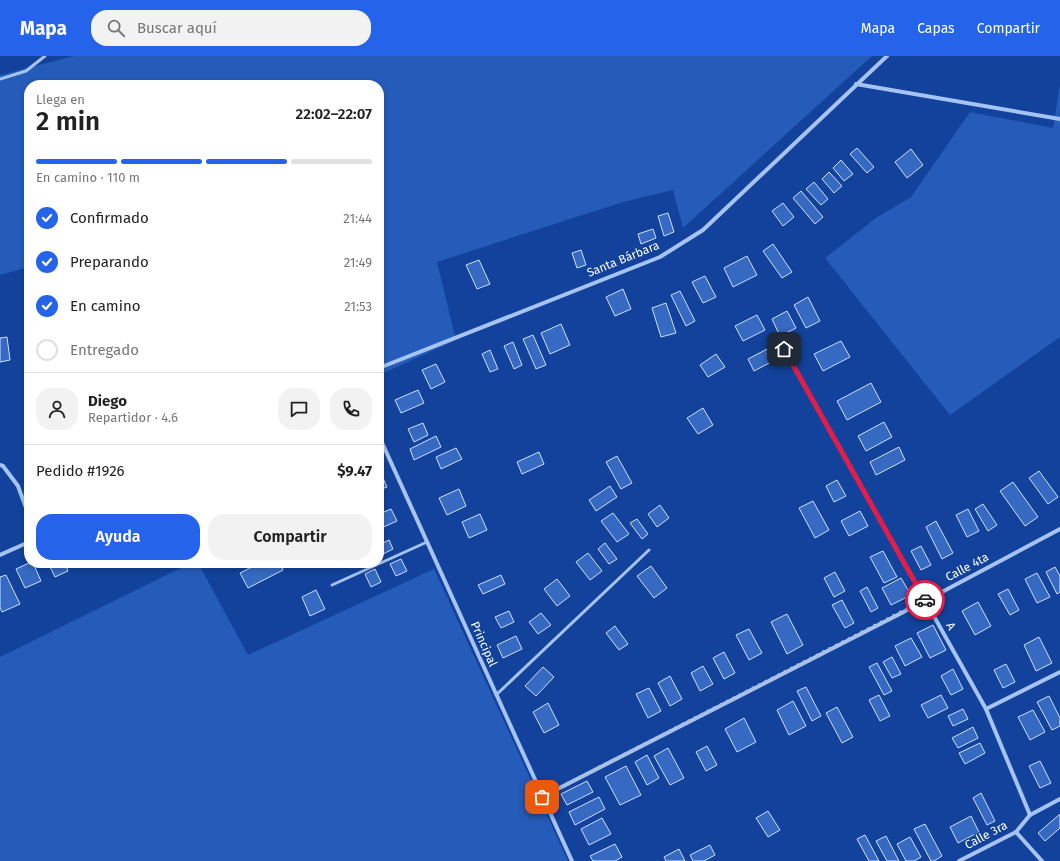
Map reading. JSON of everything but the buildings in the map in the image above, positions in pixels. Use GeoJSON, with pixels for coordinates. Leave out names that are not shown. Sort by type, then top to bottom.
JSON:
{"type":"FeatureCollection","features":[{"type":"Feature","properties":{"kind":"street","name":"Santa Bárbara"},"geometry":{"type":"LineString","coordinates":[[384,366],[660,257],[703,230],[887,56]]}},
{"type":"Feature","properties":{"kind":"street"},"geometry":{"type":"LineString","coordinates":[[856,84],[1060,119]]}},
{"type":"Feature","properties":{"kind":"street","name":"A"},"geometry":{"type":"LineString","coordinates":[[784,349],[986,709],[1030,815]]}},
{"type":"Feature","properties":{"kind":"street","name":"Principal"},"geometry":{"type":"LineString","coordinates":[[384,447],[572,861]]}},
{"type":"Feature","properties":{"kind":"street"},"geometry":{"type":"LineString","coordinates":[[0,465],[3,466],[18,486],[24,502]]}},
{"type":"Feature","properties":{"kind":"street","name":"Calle 4ta"},"geometry":{"type":"LineString","coordinates":[[542,797],[925,601],[1060,529]]}},
{"type":"Feature","properties":{"kind":"street"},"geometry":{"type":"LineString","coordinates":[[0,555],[24,544]]}},
{"type":"Feature","properties":{"kind":"street"},"geometry":{"type":"LineString","coordinates":[[986,709],[1060,672]]}},
{"type":"Feature","properties":{"kind":"street","name":"Calle 3ra"},"geometry":{"type":"LineString","coordinates":[[960,861],[1016,832],[1030,815],[1060,799]]}},
{"type":"Feature","properties":{"kind":"street"},"geometry":{"type":"LineString","coordinates":[[1016,832],[1042,861]]}},
{"type":"Feature","properties":{"kind":"lane"},"geometry":{"type":"LineString","coordinates":[[0,79],[26,71],[45,56]]}},
{"type":"Feature","properties":{"kind":"lane"},"geometry":{"type":"LineString","coordinates":[[384,561],[427,542]]}},
{"type":"Feature","properties":{"kind":"lane"},"geometry":{"type":"LineString","coordinates":[[496,695],[649,550]]}},
{"type":"Feature","properties":{"kind":"lane"},"geometry":{"type":"LineString","coordinates":[[332,585],[370,568]]}},
{"type":"Feature","properties":{"kind":"shaded area"},"geometry":{"type":"Polygon","coordinates":[[[74,56],[872,56],[683,228],[673,190],[623,202],[437,262],[456,340],[384,373],[384,80],[24,80],[24,268],[0,275],[0,75],[74,56]]]}},
{"type":"Feature","properties":{"kind":"shaded area"},"geometry":{"type":"Polygon","coordinates":[[[1060,84],[1060,337],[950,415],[825,258],[876,218],[911,197],[970,112],[1053,128],[1060,84]]]}},
{"type":"Feature","properties":{"kind":"shaded area"},"geometry":{"type":"Polygon","coordinates":[[[181,568],[201,568],[248,655],[434,569],[568,861],[0,861],[0,657],[181,568]]]}},
{"type":"Feature","properties":{"kind":"way so far"},"geometry":{"type":"LineString","coordinates":[[542,797],[925,600]]}},
{"type":"Feature","properties":{"kind":"route"},"geometry":{"type":"LineString","coordinates":[[784,349],[925,600]]}}]}
